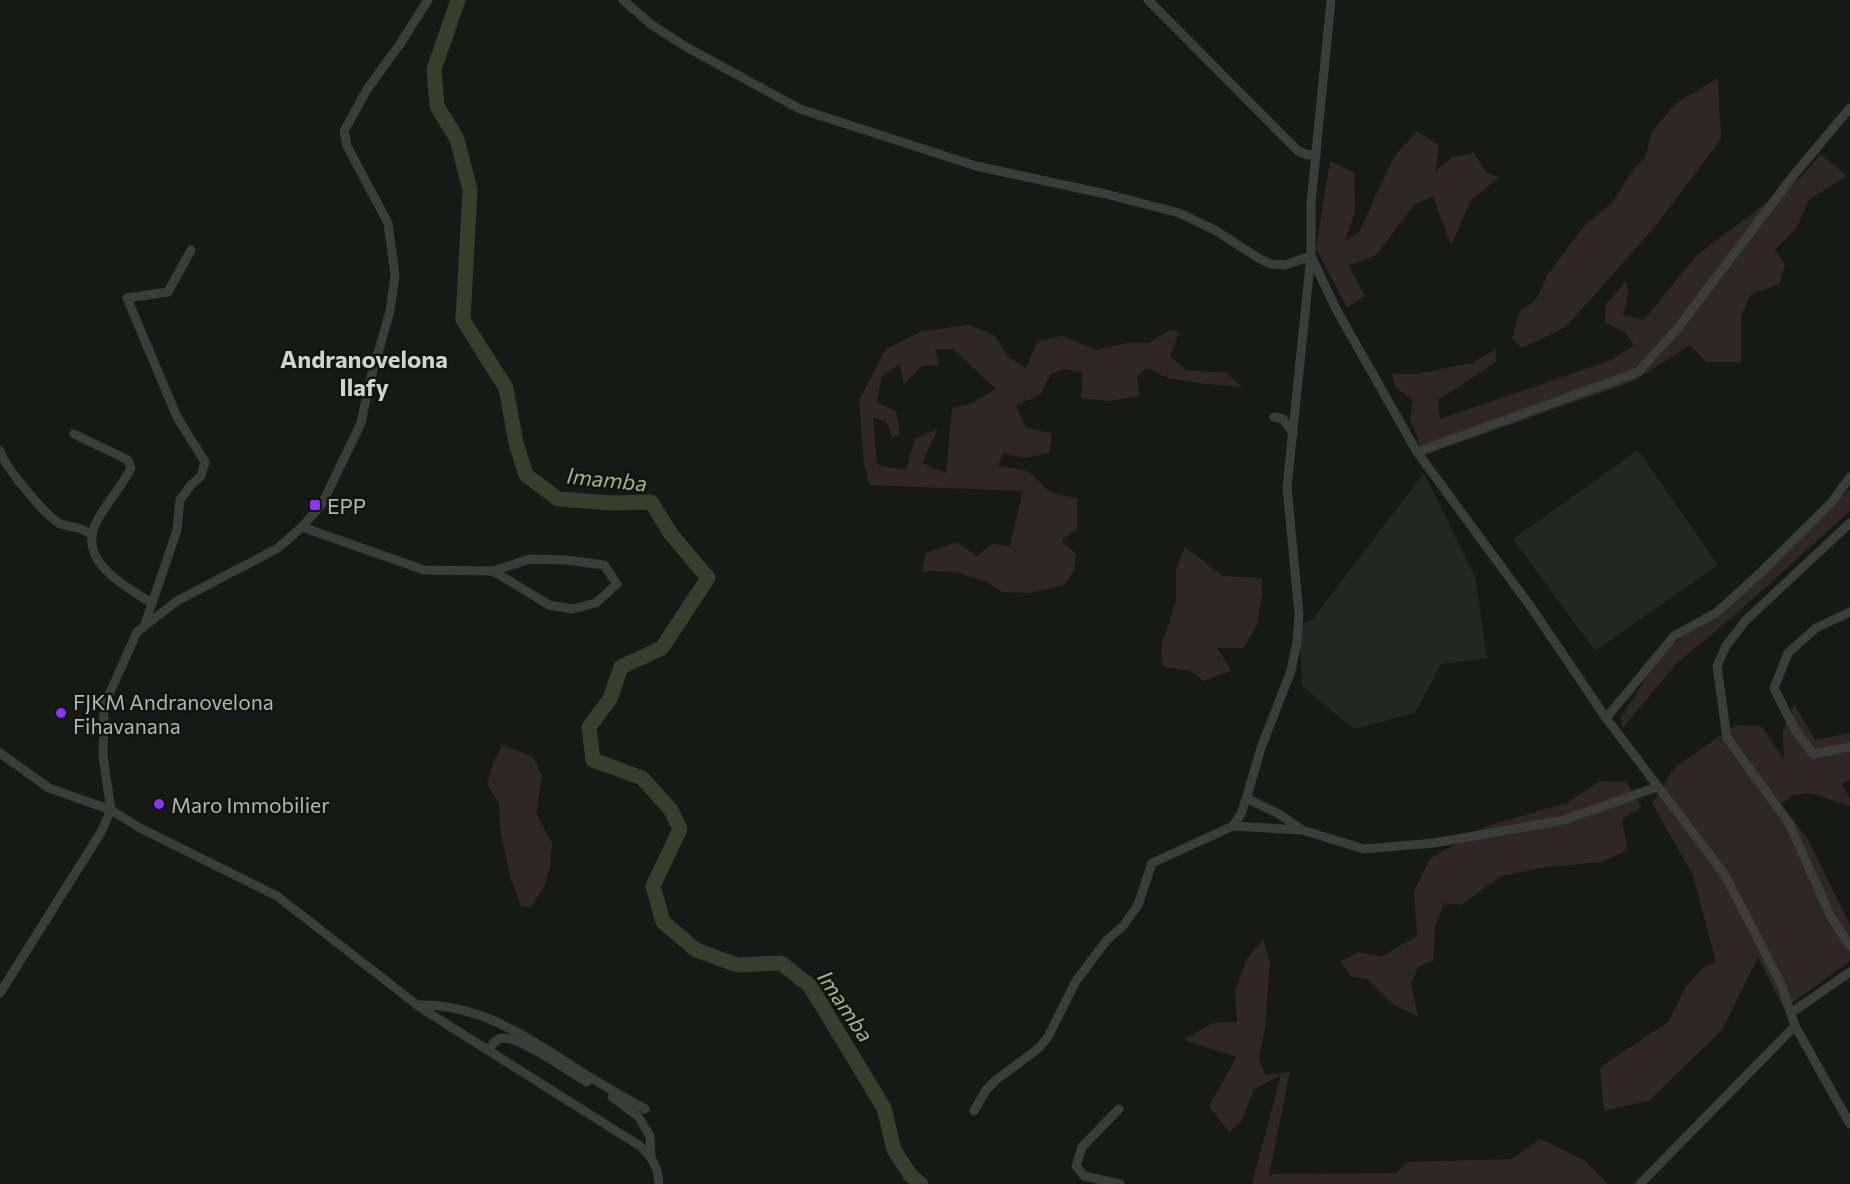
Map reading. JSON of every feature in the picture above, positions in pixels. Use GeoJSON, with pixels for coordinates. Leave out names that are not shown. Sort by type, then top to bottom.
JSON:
{"type":"FeatureCollection","features":[{"type":"Feature","properties":{"kind":"street"},"geometry":{"type":"LineString","coordinates":[[0,993],[101,832],[111,810],[103,756],[104,706],[137,632],[177,601],[278,548],[302,527],[322,504],[361,423],[370,381],[390,311],[395,275],[388,224],[347,146],[344,131],[368,88],[428,0]]}},
{"type":"Feature","properties":{"kind":"street"},"geometry":{"type":"LineString","coordinates":[[623,0],[652,25],[688,48],[801,109],[976,166],[1106,194],[1179,213],[1215,230],[1271,264],[1285,265],[1311,256]]}},
{"type":"Feature","properties":{"kind":"street"},"geometry":{"type":"LineString","coordinates":[[1148,0],[1298,151],[1308,155],[1316,154]]}},
{"type":"Feature","properties":{"kind":"street"},"geometry":{"type":"LineString","coordinates":[[1233,826],[1241,814],[1262,748],[1291,671],[1297,642],[1299,614],[1287,487],[1311,256],[1311,203],[1330,0]]}},
{"type":"Feature","properties":{"kind":"street"},"geometry":{"type":"LineString","coordinates":[[1417,452],[1638,372],[1677,329],[1793,176],[1850,108]]}},
{"type":"Feature","properties":{"kind":"street"},"geometry":{"type":"LineString","coordinates":[[144,627],[177,531],[180,500],[190,485],[201,477],[205,462],[177,417],[127,297],[168,292],[191,250]]}},
{"type":"Feature","properties":{"kind":"street"},"geometry":{"type":"LineString","coordinates":[[1311,256],[1336,309],[1417,452],[1533,610],[1606,718],[1725,875],[1781,984],[1795,1026],[1850,1124]]}},
{"type":"Feature","properties":{"kind":"street"},"geometry":{"type":"LineString","coordinates":[[1274,417],[1283,419],[1293,433]]}},
{"type":"Feature","properties":{"kind":"street"},"geometry":{"type":"LineString","coordinates":[[74,434],[128,460],[131,468],[97,521],[92,535],[93,550],[100,564],[112,577],[152,603]]}},
{"type":"Feature","properties":{"kind":"street"},"geometry":{"type":"LineString","coordinates":[[0,447],[2,459],[49,516],[61,524],[80,527],[92,535]]}},
{"type":"Feature","properties":{"kind":"street"},"geometry":{"type":"LineString","coordinates":[[1606,718],[1670,640],[1683,629],[1716,612],[1758,575],[1832,502],[1850,477]]}},
{"type":"Feature","properties":{"kind":"street"},"geometry":{"type":"LineString","coordinates":[[1850,523],[1745,621],[1726,646],[1717,666],[1727,738],[1789,823],[1831,917],[1850,946]]}},
{"type":"Feature","properties":{"kind":"street"},"geometry":{"type":"LineString","coordinates":[[302,527],[424,570],[493,571],[530,559],[567,560],[604,565],[618,584],[596,603],[572,609],[549,605],[493,571]]}},
{"type":"Feature","properties":{"kind":"street"},"geometry":{"type":"LineString","coordinates":[[1850,612],[1816,628],[1788,653],[1774,688],[1794,728],[1813,754],[1850,747]]}},
{"type":"Feature","properties":{"kind":"street"},"geometry":{"type":"LineString","coordinates":[[0,753],[49,788],[111,810],[140,828],[277,896],[417,1005],[610,1126],[651,1156]]}},
{"type":"Feature","properties":{"kind":"street"},"geometry":{"type":"LineString","coordinates":[[974,1111],[986,1090],[996,1080],[1039,1048],[1048,1037],[1076,981],[1106,941],[1124,925],[1138,905],[1152,862],[1233,826],[1302,830],[1364,849],[1434,843],[1564,820],[1657,787]]}},
{"type":"Feature","properties":{"kind":"street"},"geometry":{"type":"LineString","coordinates":[[1247,795],[1250,800],[1279,814],[1302,830]]}},
{"type":"Feature","properties":{"kind":"street"},"geometry":{"type":"LineString","coordinates":[[1791,1013],[1850,972]]}},
{"type":"Feature","properties":{"kind":"street"},"geometry":{"type":"LineString","coordinates":[[417,1005],[450,1008],[487,1017],[512,1028],[645,1109]]}},
{"type":"Feature","properties":{"kind":"street"},"geometry":{"type":"LineString","coordinates":[[1641,1184],[1795,1026]]}},
{"type":"Feature","properties":{"kind":"street"},"geometry":{"type":"LineString","coordinates":[[488,1050],[493,1042],[503,1038],[528,1047],[620,1101],[638,1116],[650,1136],[651,1156],[657,1169],[659,1184]]}},
{"type":"Feature","properties":{"kind":"street"},"geometry":{"type":"LineString","coordinates":[[1119,1109],[1082,1147],[1076,1166],[1084,1176],[1120,1184]]}},
{"type":"Feature","properties":{"kind":"shaded area"},"geometry":{"type":"Polygon","coordinates":[[[1718,78],[1721,139],[1654,228],[1566,327],[1522,348],[1512,339],[1520,311],[1536,300],[1548,274],[1586,224],[1611,204],[1632,172],[1646,156],[1651,133],[1675,104],[1718,78]]]}},
{"type":"Feature","properties":{"kind":"shaded area"},"geometry":{"type":"Polygon","coordinates":[[[1417,131],[1439,146],[1435,172],[1452,157],[1474,153],[1486,172],[1499,178],[1471,200],[1451,245],[1433,197],[1415,204],[1376,255],[1349,266],[1365,296],[1347,307],[1316,249],[1330,161],[1354,172],[1355,211],[1345,241],[1359,232],[1394,157],[1417,131]]]}},
{"type":"Feature","properties":{"kind":"shaded area"},"geometry":{"type":"Polygon","coordinates":[[[1821,154],[1847,176],[1809,199],[1797,227],[1775,250],[1785,265],[1779,284],[1750,295],[1741,316],[1741,362],[1706,362],[1690,345],[1634,381],[1424,455],[1410,420],[1413,400],[1395,387],[1392,374],[1416,374],[1472,363],[1496,349],[1496,362],[1438,399],[1440,419],[1612,360],[1634,345],[1625,332],[1605,323],[1606,304],[1626,281],[1628,294],[1623,315],[1644,320],[1697,255],[1802,176],[1821,154]]]}},
{"type":"Feature","properties":{"kind":"shaded area"},"geometry":{"type":"Polygon","coordinates":[[[969,325],[994,335],[1008,357],[1026,368],[1037,342],[1062,336],[1097,350],[1127,343],[1149,343],[1172,329],[1179,332],[1170,356],[1186,370],[1226,373],[1242,387],[1168,378],[1147,368],[1137,376],[1139,396],[1108,401],[1081,398],[1083,373],[1066,369],[1051,374],[1040,395],[1016,405],[1026,428],[1052,433],[1049,453],[1024,458],[1003,453],[998,466],[1028,471],[1050,492],[1077,499],[1077,529],[1061,541],[1076,554],[1074,571],[1064,585],[1028,593],[1002,592],[985,581],[955,572],[922,571],[926,553],[957,542],[977,556],[992,544],[1010,546],[1023,491],[870,485],[864,464],[859,400],[886,349],[923,331],[969,325]],[[935,349],[939,365],[922,366],[904,384],[900,364],[881,377],[877,402],[896,411],[900,434],[892,438],[886,421],[873,418],[877,465],[906,470],[915,439],[938,429],[922,463],[946,473],[952,408],[972,403],[996,389],[953,349],[935,349]]]}},
{"type":"Feature","properties":{"kind":"shaded area"},"geometry":{"type":"Polygon","coordinates":[[[1638,450],[1718,565],[1595,651],[1513,539],[1638,450]]]}},
{"type":"Feature","properties":{"kind":"shaded area"},"geometry":{"type":"Polygon","coordinates":[[[1424,473],[1475,577],[1487,658],[1441,664],[1415,713],[1354,729],[1302,686],[1300,625],[1312,620],[1424,473]]]}},
{"type":"Feature","properties":{"kind":"shaded area"},"geometry":{"type":"Polygon","coordinates":[[[1850,490],[1850,511],[1736,614],[1677,663],[1622,729],[1621,717],[1662,653],[1684,636],[1711,621],[1760,579],[1850,490]]]}},
{"type":"Feature","properties":{"kind":"shaded area"},"geometry":{"type":"Polygon","coordinates":[[[1185,547],[1223,576],[1262,578],[1262,595],[1256,628],[1243,648],[1217,648],[1231,671],[1204,681],[1190,671],[1162,666],[1161,646],[1176,602],[1176,570],[1185,547]]]}},
{"type":"Feature","properties":{"kind":"shaded area"},"geometry":{"type":"Polygon","coordinates":[[[1794,704],[1815,740],[1850,733],[1850,780],[1842,784],[1850,799],[1850,806],[1809,793],[1793,795],[1781,804],[1807,838],[1850,925],[1850,961],[1784,1009],[1758,957],[1723,1029],[1650,1100],[1604,1111],[1600,1067],[1668,1022],[1686,986],[1704,967],[1716,962],[1693,875],[1652,803],[1675,767],[1736,725],[1761,726],[1784,759],[1783,731],[1794,704]]]}},
{"type":"Feature","properties":{"kind":"shaded area"},"geometry":{"type":"Polygon","coordinates":[[[502,745],[532,756],[542,775],[536,813],[552,843],[550,868],[543,889],[531,907],[521,906],[511,880],[500,828],[499,803],[487,784],[494,760],[502,745]]]}},
{"type":"Feature","properties":{"kind":"shaded area"},"geometry":{"type":"Polygon","coordinates":[[[1600,781],[1626,782],[1642,807],[1622,819],[1627,850],[1602,862],[1547,867],[1501,876],[1461,905],[1444,903],[1435,928],[1433,961],[1418,967],[1411,984],[1418,1017],[1390,1002],[1368,980],[1351,976],[1340,962],[1358,952],[1381,957],[1417,936],[1414,891],[1430,859],[1486,826],[1567,803],[1600,781]]]}},
{"type":"Feature","properties":{"kind":"shaded area"},"geometry":{"type":"Polygon","coordinates":[[[1263,939],[1270,963],[1265,1027],[1259,1058],[1265,1075],[1290,1072],[1269,1174],[1396,1173],[1408,1162],[1511,1159],[1541,1139],[1585,1161],[1608,1184],[1252,1184],[1281,1075],[1254,1089],[1242,1120],[1229,1132],[1209,1106],[1237,1057],[1184,1040],[1212,1023],[1237,1022],[1235,992],[1246,960],[1263,939]]]}},
{"type":"Feature","properties":{"kind":"waterway","name":"Imamba"},"geometry":{"type":"LineString","coordinates":[[458,0],[434,69],[437,106],[457,139],[470,190],[463,320],[506,388],[516,443],[526,475],[558,499],[612,503],[651,502],[671,534],[708,578],[662,648],[621,667],[610,699],[589,727],[593,760],[642,778],[671,810],[680,829],[653,886],[663,922],[696,950],[737,965],[781,963],[810,986],[884,1108],[894,1150],[911,1176],[921,1184]]}},
{"type":"Feature","properties":{"kind":"place","name":"EPP"},"geometry":{"type":"Point","coordinates":[315,505]}},
{"type":"Feature","properties":{"kind":"place","name":"FJKM Andranovelona Fihavanana"},"geometry":{"type":"Point","coordinates":[61,713]}},
{"type":"Feature","properties":{"kind":"place","name":"Maro Immobilier"},"geometry":{"type":"Point","coordinates":[159,804]}},
{"type":"Feature","properties":{"kind":"district","name":"Andranovelona Ilafy"},"geometry":{"type":"Point","coordinates":[364,372]}}]}
